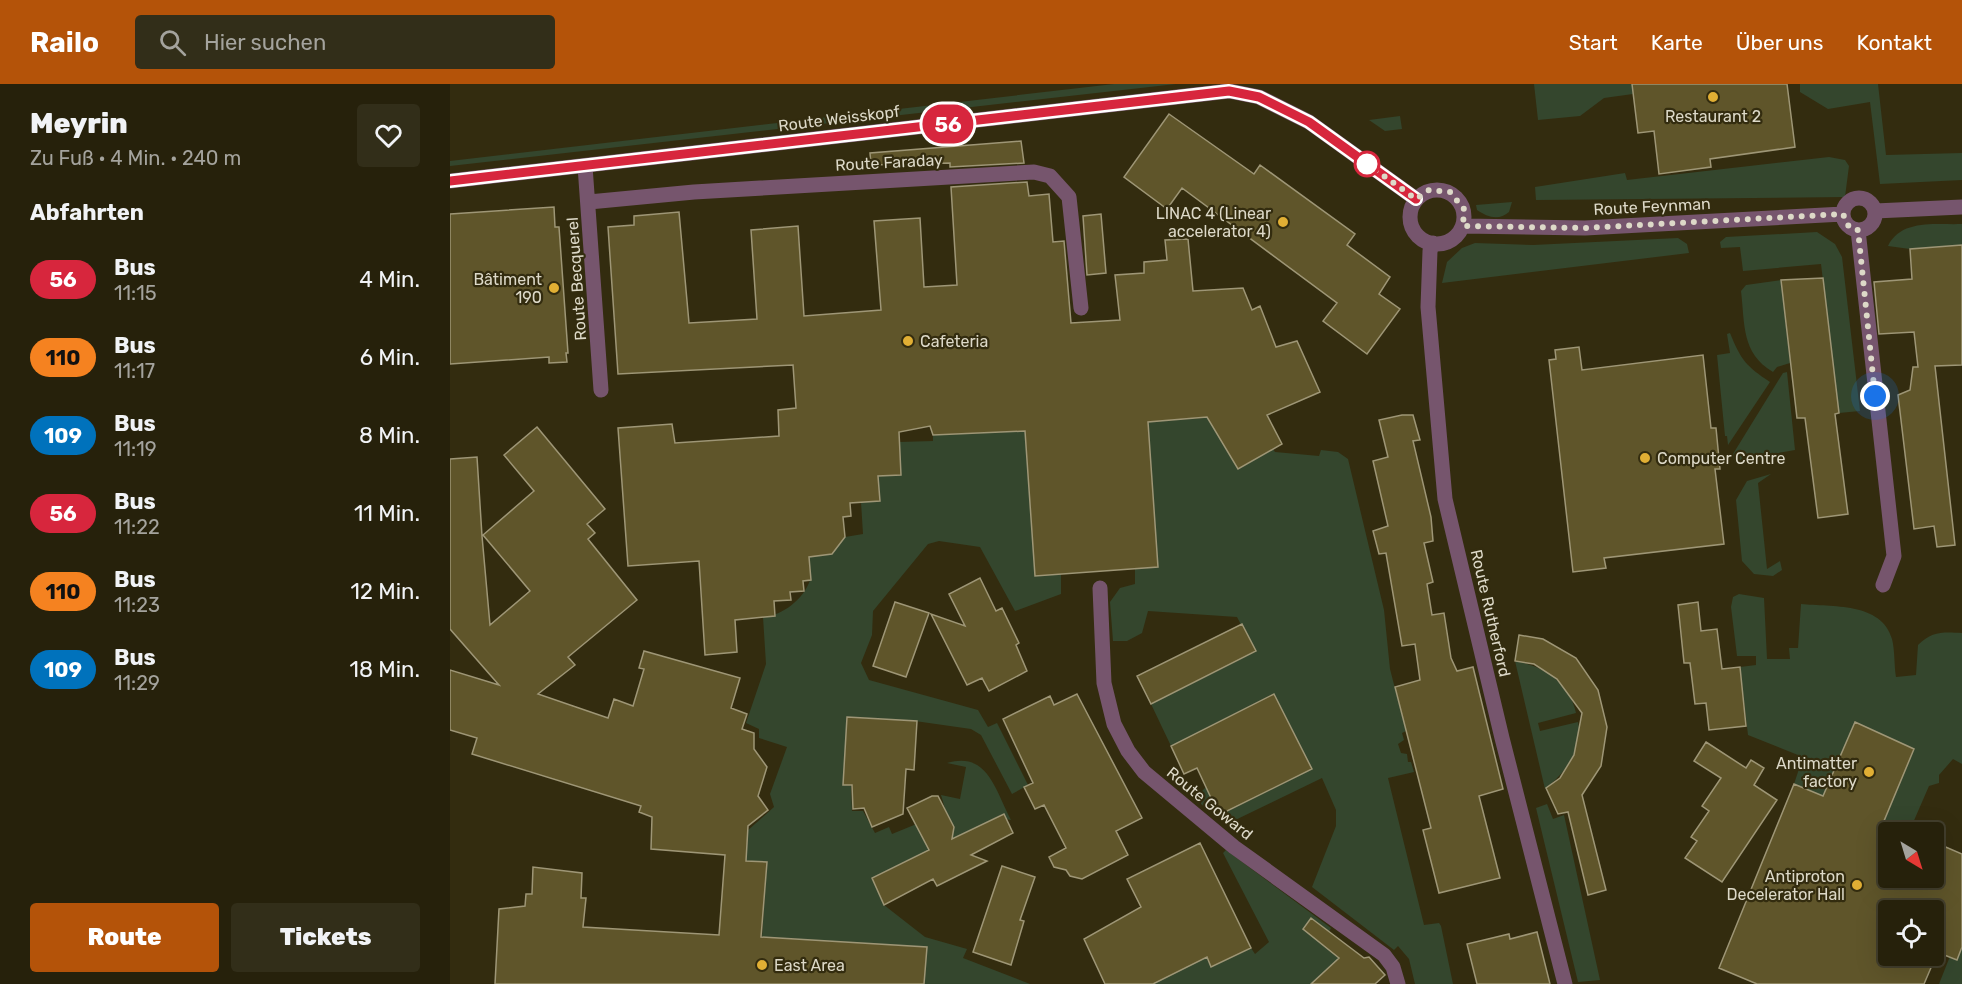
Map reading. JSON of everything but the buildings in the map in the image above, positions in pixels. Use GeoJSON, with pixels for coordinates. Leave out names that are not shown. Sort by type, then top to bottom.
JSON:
{"type":"FeatureCollection","features":[{"type":"Feature","properties":{"kind":"street","name":"Route Weisskopf"},"geometry":{"type":"LineString","coordinates":[[450,181],[1229,91],[1259,97],[1309,122],[1416,199]]}},
{"type":"Feature","properties":{"kind":"street","name":"Route Becquerel"},"geometry":{"type":"LineString","coordinates":[[585,166],[601,390]]}},
{"type":"Feature","properties":{"kind":"street","name":"Route Faraday"},"geometry":{"type":"LineString","coordinates":[[589,202],[694,192],[1034,172],[1050,176],[1069,197],[1081,309]]}},
{"type":"Feature","properties":{"kind":"street"},"geometry":{"type":"LineString","coordinates":[[1429,190],[1450,192],[1464,209],[1463,226],[1448,242],[1433,243],[1422,239],[1411,225],[1410,213],[1416,199],[1429,190]]}},
{"type":"Feature","properties":{"kind":"street"},"geometry":{"type":"LineString","coordinates":[[1854,198],[1868,200],[1875,211],[1872,223],[1858,230],[1849,227],[1843,214],[1844,208],[1854,198]]}},
{"type":"Feature","properties":{"kind":"street"},"geometry":{"type":"LineString","coordinates":[[1875,211],[1962,207]]}},
{"type":"Feature","properties":{"kind":"street","name":"Route Feynman"},"geometry":{"type":"LineString","coordinates":[[1463,226],[1585,228],[1843,214]]}},
{"type":"Feature","properties":{"kind":"street"},"geometry":{"type":"LineString","coordinates":[[1858,230],[1894,555],[1883,585]]}},
{"type":"Feature","properties":{"kind":"street","name":"Route Rutherford"},"geometry":{"type":"LineString","coordinates":[[1433,243],[1430,251],[1428,307],[1445,499],[1502,738],[1565,984]]}},
{"type":"Feature","properties":{"kind":"street","name":"Route Goward"},"geometry":{"type":"LineString","coordinates":[[1100,588],[1104,683],[1114,723],[1128,751],[1144,772],[1234,847],[1384,955],[1393,967],[1398,984]]}},
{"type":"Feature","properties":{"kind":"green space"},"geometry":{"type":"Polygon","coordinates":[[[1114,84],[1176,84],[450,166],[450,161],[1114,84]]]}},
{"type":"Feature","properties":{"kind":"green space"},"geometry":{"type":"Polygon","coordinates":[[[1534,84],[1632,84],[1633,94],[1604,98],[1580,116],[1538,120],[1534,84]]]}},
{"type":"Feature","properties":{"kind":"green space"},"geometry":{"type":"Polygon","coordinates":[[[1800,84],[1878,84],[1886,155],[1962,153],[1962,180],[1880,184],[1870,102],[1828,109],[1800,92],[1800,84]]]}},
{"type":"Feature","properties":{"kind":"green space"},"geometry":{"type":"Polygon","coordinates":[[[1400,116],[1402,129],[1385,131],[1369,120],[1400,116]]]}},
{"type":"Feature","properties":{"kind":"green space"},"geometry":{"type":"Polygon","coordinates":[[[1829,157],[1845,160],[1849,166],[1845,197],[1536,200],[1535,187],[1625,173],[1627,180],[1829,157]]]}},
{"type":"Feature","properties":{"kind":"green space"},"geometry":{"type":"Polygon","coordinates":[[[1512,202],[1509,212],[1497,217],[1477,210],[1476,205],[1512,202]]]}},
{"type":"Feature","properties":{"kind":"green space"},"geometry":{"type":"Polygon","coordinates":[[[1930,224],[1962,224],[1962,245],[1910,249],[1888,246],[1894,237],[1910,227],[1930,224]]]}},
{"type":"Feature","properties":{"kind":"green space"},"geometry":{"type":"Polygon","coordinates":[[[1817,232],[1835,244],[1842,257],[1860,411],[1839,413],[1821,264],[1743,271],[1740,247],[1721,248],[1720,242],[1726,237],[1817,232]]]}},
{"type":"Feature","properties":{"kind":"green space"},"geometry":{"type":"Polygon","coordinates":[[[1678,238],[1687,244],[1689,253],[1442,283],[1447,262],[1462,248],[1475,243],[1533,245],[1678,238]]]}},
{"type":"Feature","properties":{"kind":"green space"},"geometry":{"type":"Polygon","coordinates":[[[1781,280],[1790,363],[1777,367],[1773,372],[1755,356],[1746,337],[1741,291],[1746,285],[1781,280]]]}},
{"type":"Feature","properties":{"kind":"green space"},"geometry":{"type":"Polygon","coordinates":[[[1730,333],[1745,362],[1770,382],[1728,445],[1727,436],[1725,436],[1717,355],[1730,353],[1727,334],[1730,333]]]}},
{"type":"Feature","properties":{"kind":"green space"},"geometry":{"type":"Polygon","coordinates":[[[1787,372],[1795,450],[1734,461],[1733,454],[1783,373],[1787,372]]]}},
{"type":"Feature","properties":{"kind":"green space"},"geometry":{"type":"Polygon","coordinates":[[[1217,417],[1212,425],[1238,469],[1273,449],[1275,452],[1319,456],[1321,450],[1338,452],[1348,459],[1384,610],[1390,669],[1406,731],[1402,733],[1404,740],[1398,744],[1401,753],[1407,754],[1408,762],[1411,762],[1414,772],[1388,778],[1424,925],[1439,923],[1441,926],[1453,984],[1415,984],[1409,959],[1398,946],[1394,950],[1312,887],[1336,826],[1336,810],[1322,778],[1227,824],[1201,804],[1200,793],[1206,787],[1220,815],[1312,769],[1273,694],[1171,746],[1151,704],[1255,652],[1237,617],[1148,611],[1142,633],[1127,641],[1113,641],[1110,602],[1120,588],[1135,584],[1135,569],[1158,567],[1148,422],[1217,417]]]}},
{"type":"Feature","properties":{"kind":"green space"},"geometry":{"type":"Polygon","coordinates":[[[1025,431],[1035,575],[1061,574],[1061,594],[1015,611],[980,547],[939,541],[928,544],[873,611],[872,635],[861,663],[869,680],[978,710],[988,727],[997,723],[1028,785],[1012,794],[981,735],[971,729],[915,721],[843,785],[851,786],[852,811],[863,811],[875,833],[889,827],[892,834],[946,812],[941,795],[960,799],[966,767],[947,763],[961,761],[981,768],[995,786],[1011,820],[1006,819],[1003,814],[872,879],[884,905],[925,937],[967,949],[963,958],[1030,984],[924,984],[926,947],[762,937],[767,862],[746,861],[747,831],[774,807],[770,794],[787,747],[759,738],[759,729],[746,723],[766,664],[763,617],[785,610],[803,594],[811,578],[809,557],[832,554],[845,537],[863,534],[861,502],[880,501],[878,476],[901,475],[899,442],[933,441],[933,435],[1025,431]]]}},
{"type":"Feature","properties":{"kind":"green space"},"geometry":{"type":"Polygon","coordinates":[[[1771,474],[1758,483],[1767,569],[1780,561],[1782,570],[1773,576],[1754,574],[1742,561],[1736,500],[1747,481],[1771,474]]]}},
{"type":"Feature","properties":{"kind":"green space"},"geometry":{"type":"Polygon","coordinates":[[[1739,594],[1764,598],[1767,659],[1790,659],[1789,648],[1798,648],[1801,604],[1854,609],[1878,618],[1892,639],[1896,677],[1916,675],[1918,645],[1928,637],[1943,633],[1962,633],[1962,764],[1953,759],[1939,775],[1939,783],[1929,786],[1913,822],[1885,822],[1794,784],[1803,757],[1748,735],[1740,667],[1756,665],[1756,656],[1737,656],[1731,607],[1733,597],[1739,594]]]}},
{"type":"Feature","properties":{"kind":"green space"},"geometry":{"type":"Polygon","coordinates":[[[1515,661],[1536,667],[1554,678],[1568,693],[1576,713],[1538,723],[1540,731],[1578,722],[1576,751],[1566,768],[1545,789],[1515,661]]]}},
{"type":"Feature","properties":{"kind":"green space"},"geometry":{"type":"Polygon","coordinates":[[[1547,804],[1553,819],[1564,815],[1600,980],[1578,982],[1536,808],[1547,804]]]}},
{"type":"Feature","properties":{"kind":"green space"},"geometry":{"type":"Polygon","coordinates":[[[1226,850],[1331,928],[1329,932],[1344,962],[1323,984],[1153,984],[1181,970],[1178,899],[1211,967],[1251,948],[1255,954],[1269,942],[1223,853],[1226,850]]]}},
{"type":"Feature","properties":{"kind":"green space"},"geometry":{"type":"Polygon","coordinates":[[[1962,926],[1962,984],[1939,984],[1962,926]]]}},
{"type":"Feature","properties":{"kind":"bus line","name":"56"},"geometry":{"type":"LineString","coordinates":[[450,181],[1229,91],[1259,97],[1309,122],[1416,199]]}},
{"type":"Feature","properties":{"kind":"place","name":"Restaurant 2"},"geometry":{"type":"Point","coordinates":[1713,97]}},
{"type":"Feature","properties":{"kind":"place","name":"LINAC 4 (Linear accelerator 4)"},"geometry":{"type":"Point","coordinates":[1283,222]}},
{"type":"Feature","properties":{"kind":"place","name":"Bâtiment 190"},"geometry":{"type":"Point","coordinates":[554,288]}},
{"type":"Feature","properties":{"kind":"place","name":"Cafeteria"},"geometry":{"type":"Point","coordinates":[908,341]}},
{"type":"Feature","properties":{"kind":"place","name":"Computer Centre"},"geometry":{"type":"Point","coordinates":[1645,458]}},
{"type":"Feature","properties":{"kind":"place","name":"Antimatter factory"},"geometry":{"type":"Point","coordinates":[1869,772]}},
{"type":"Feature","properties":{"kind":"place","name":"Antiproton Decelerator Hall"},"geometry":{"type":"Point","coordinates":[1857,885]}},
{"type":"Feature","properties":{"kind":"place","name":"East Area"},"geometry":{"type":"Point","coordinates":[762,965]}},
{"type":"Feature","properties":{"kind":"route"},"geometry":{"type":"LineString","coordinates":[[1367,164],[1416,199],[1429,190],[1450,192],[1461,202],[1464,209],[1463,226],[1585,228],[1843,214],[1849,227],[1858,230],[1860,241],[1875,396]]}}]}
